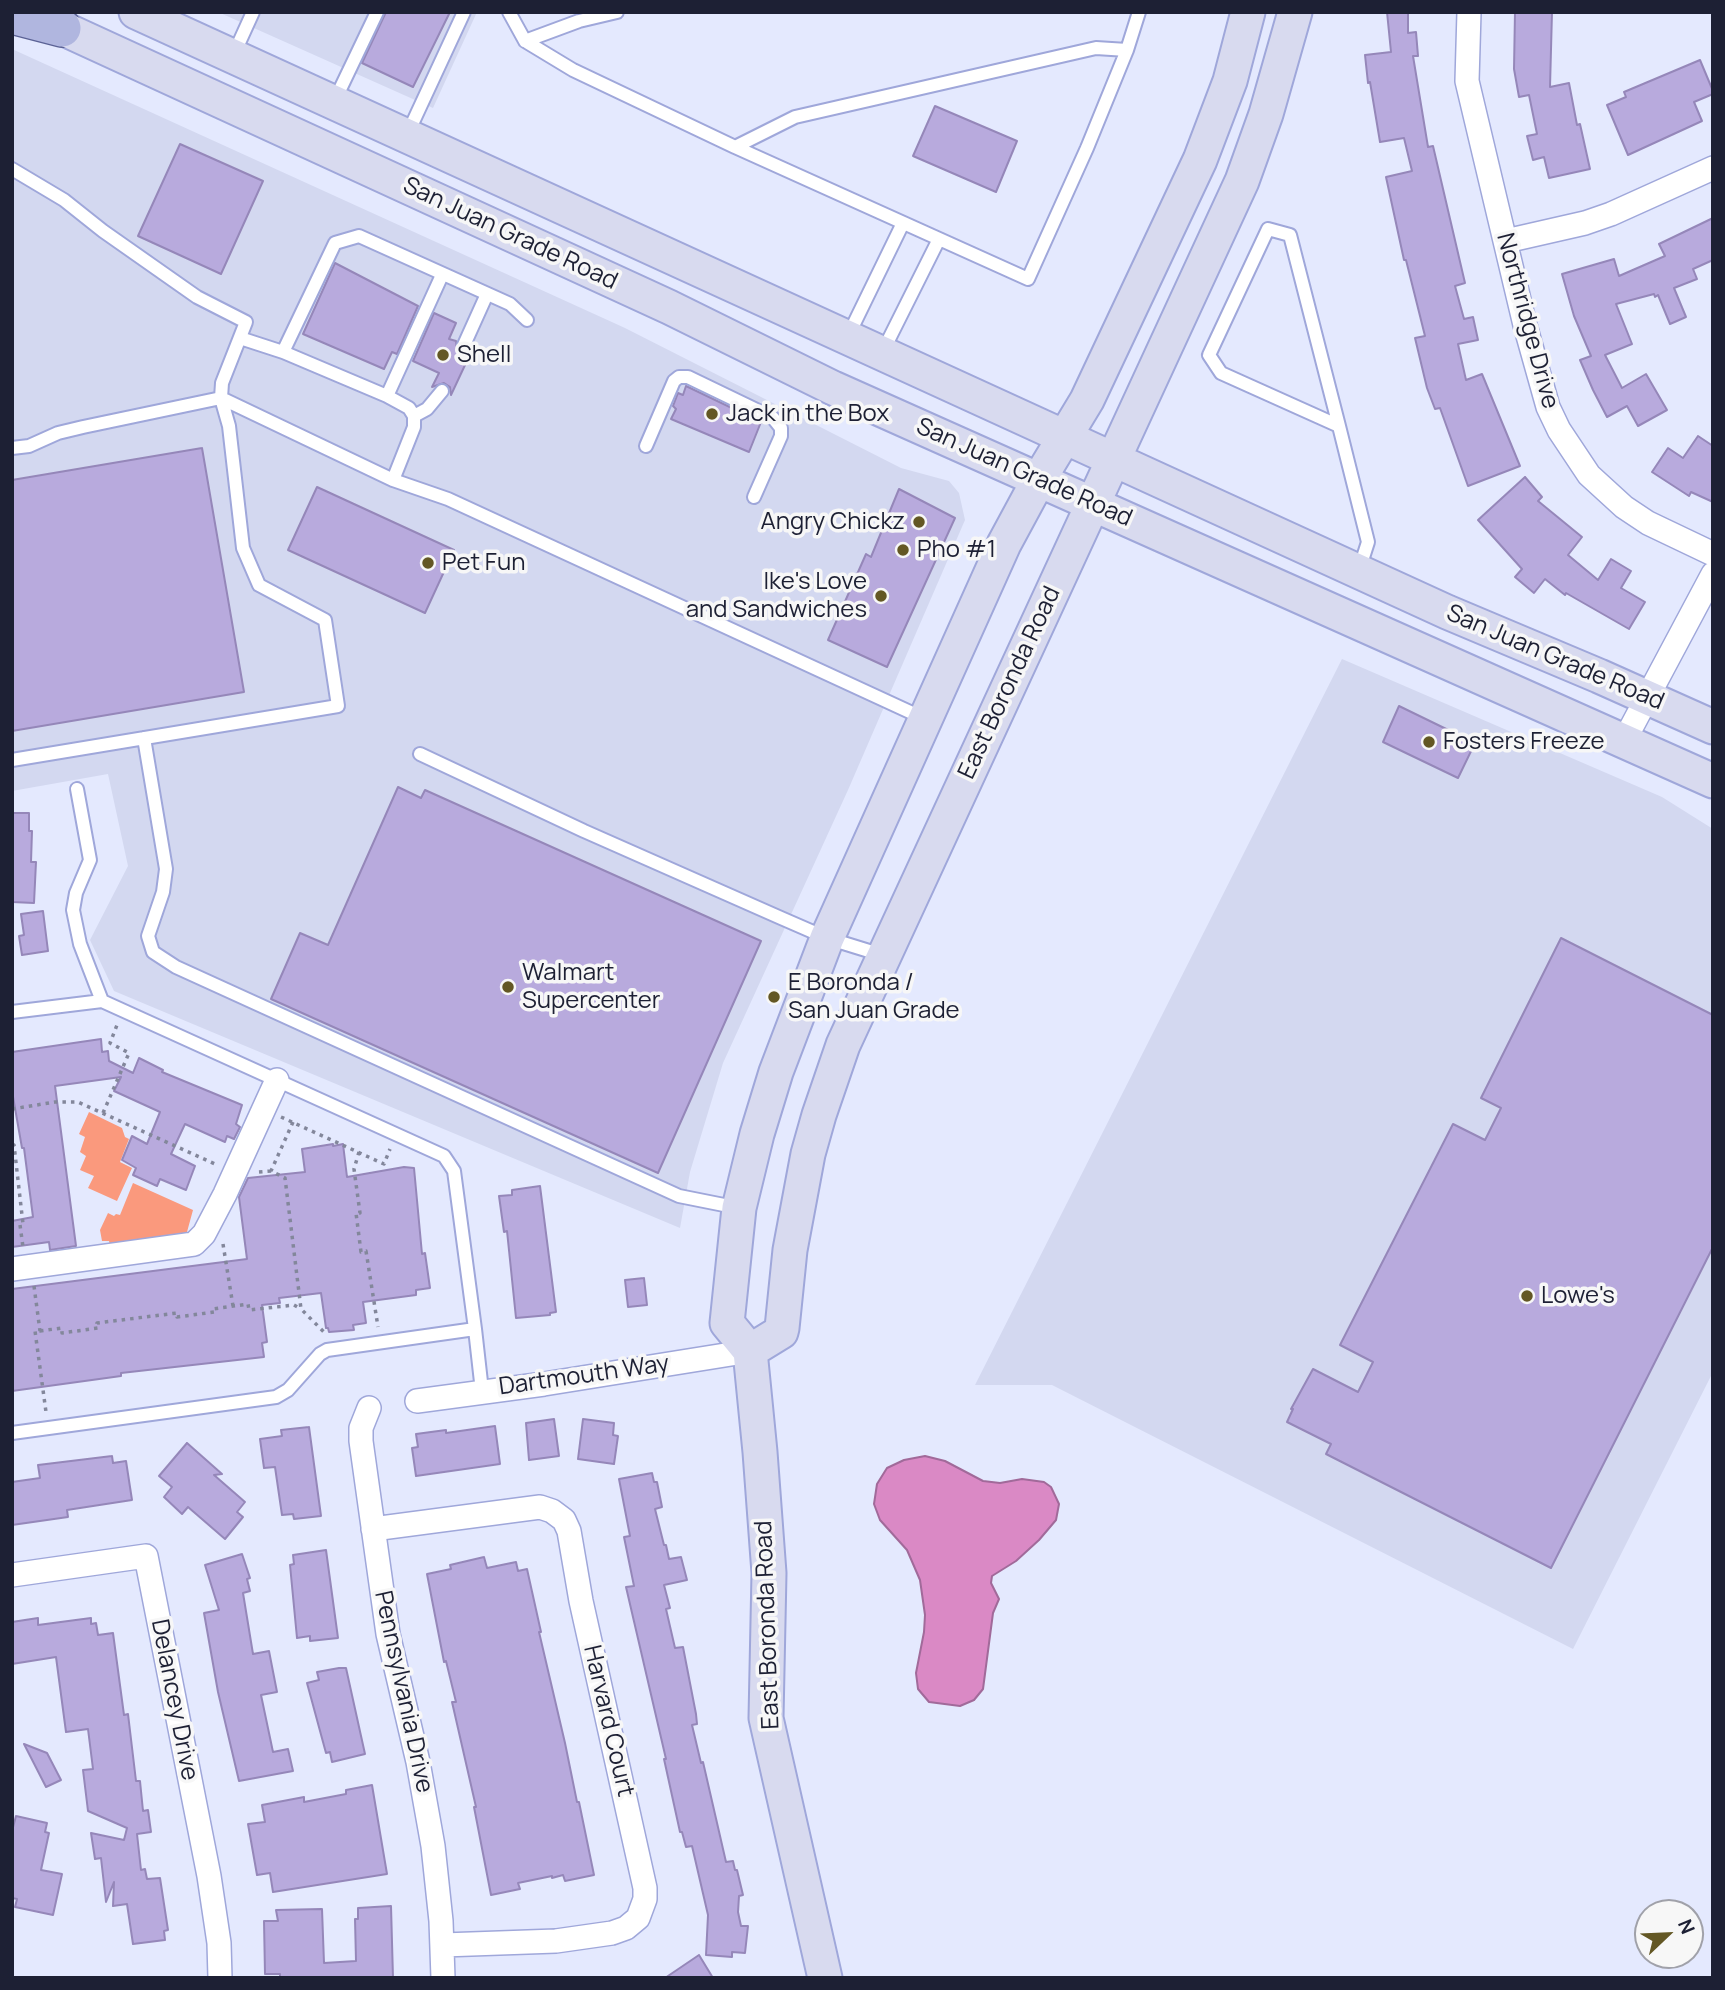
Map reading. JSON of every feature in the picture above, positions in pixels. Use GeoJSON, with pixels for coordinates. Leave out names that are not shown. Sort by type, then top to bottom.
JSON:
{"type":"FeatureCollection","features":[{"type":"Feature","properties":{"kind":"main road","name":"San Juan Grade Road"},"geometry":{"type":"LineString","coordinates":[[136,12],[172,20],[233,56],[1113,460],[1359,572],[1713,727]]}},
{"type":"Feature","properties":{"kind":"main road"},"geometry":{"type":"LineString","coordinates":[[750,1351],[727,1323],[739,1208],[757,1133],[776,1072],[827,938],[1004,544],[1087,400],[1200,160],[1230,81],[1248,12]]}},
{"type":"Feature","properties":{"kind":"main road","name":"East Boronda Road"},"geometry":{"type":"LineString","coordinates":[[825,1978],[766,1718],[769,1573],[761,1452],[750,1351],[782,1328],[792,1238],[808,1154],[843,1045],[1242,181],[1266,114],[1295,12]]}},
{"type":"Feature","properties":{"kind":"main road"},"geometry":{"type":"LineString","coordinates":[[12,15],[49,20]]}},
{"type":"Feature","properties":{"kind":"main road","name":"San Juan Grade Road"},"geometry":{"type":"LineString","coordinates":[[49,20],[669,307],[833,388],[1713,781]]}},
{"type":"Feature","properties":{"kind":"street","name":"Northridge Drive"},"geometry":{"type":"LineString","coordinates":[[1469,12],[1467,80],[1548,407],[1573,454],[1588,475],[1624,507],[1648,523],[1713,554]]}},
{"type":"Feature","properties":{"kind":"street"},"geometry":{"type":"LineString","coordinates":[[1506,241],[1566,228],[1611,214],[1713,168]]}},
{"type":"Feature","properties":{"kind":"street"},"geometry":{"type":"LineString","coordinates":[[1624,741],[1713,574]]}},
{"type":"Feature","properties":{"kind":"street"},"geometry":{"type":"LineString","coordinates":[[23,1267],[181,1248],[194,1244],[204,1234],[277,1080]]}},
{"type":"Feature","properties":{"kind":"street","name":"Dartmouth Way"},"geometry":{"type":"LineString","coordinates":[[417,1401],[750,1351]]}},
{"type":"Feature","properties":{"kind":"street","name":"Pennsylvania Drive"},"geometry":{"type":"LineString","coordinates":[[369,1408],[361,1427],[361,1441],[388,1634],[418,1762],[433,1846],[443,1945],[443,1978]]}},
{"type":"Feature","properties":{"kind":"street","name":"Harvard Court"},"geometry":{"type":"LineString","coordinates":[[373,1529],[540,1507],[552,1511],[564,1520],[569,1531],[581,1601],[644,1879],[645,1899],[641,1913],[632,1923],[620,1930],[556,1941],[443,1945]]}},
{"type":"Feature","properties":{"kind":"street","name":"Delancey Drive"},"geometry":{"type":"LineString","coordinates":[[12,1575],[146,1556],[209,1876],[219,1943],[220,1978]]}},
{"type":"Feature","properties":{"kind":"lane"},"geometry":{"type":"LineString","coordinates":[[233,56],[253,12]]}},
{"type":"Feature","properties":{"kind":"lane"},"geometry":{"type":"LineString","coordinates":[[334,102],[377,12]]}},
{"type":"Feature","properties":{"kind":"lane"},"geometry":{"type":"LineString","coordinates":[[407,135],[464,12]]}},
{"type":"Feature","properties":{"kind":"lane"},"geometry":{"type":"LineString","coordinates":[[509,12],[525,41],[573,70],[735,147],[1028,278],[1087,148],[1127,50],[1139,12]]}},
{"type":"Feature","properties":{"kind":"lane"},"geometry":{"type":"LineString","coordinates":[[525,41],[579,21],[617,12]]}},
{"type":"Feature","properties":{"kind":"lane"},"geometry":{"type":"LineString","coordinates":[[735,147],[795,117],[1097,48],[1127,50]]}},
{"type":"Feature","properties":{"kind":"lane"},"geometry":{"type":"LineString","coordinates":[[12,169],[64,200],[197,297],[246,322],[222,383],[221,398],[229,426],[243,548],[259,585],[325,620],[338,706],[12,760]]}},
{"type":"Feature","properties":{"kind":"lane"},"geometry":{"type":"LineString","coordinates":[[848,337],[903,223]]}},
{"type":"Feature","properties":{"kind":"lane"},"geometry":{"type":"LineString","coordinates":[[1339,426],[1221,373],[1209,355],[1268,229],[1290,235],[1339,426],[1368,542],[1359,572]]}},
{"type":"Feature","properties":{"kind":"lane"},"geometry":{"type":"LineString","coordinates":[[283,352],[335,243],[359,236],[510,304],[527,320]]}},
{"type":"Feature","properties":{"kind":"lane"},"geometry":{"type":"LineString","coordinates":[[882,353],[939,239]]}},
{"type":"Feature","properties":{"kind":"lane"},"geometry":{"type":"LineString","coordinates":[[387,396],[442,275]]}},
{"type":"Feature","properties":{"kind":"lane"},"geometry":{"type":"LineString","coordinates":[[464,345],[487,293]]}},
{"type":"Feature","properties":{"kind":"lane"},"geometry":{"type":"LineString","coordinates":[[240,338],[283,352],[409,408],[414,416],[414,427],[393,480]]}},
{"type":"Feature","properties":{"kind":"lane"},"geometry":{"type":"LineString","coordinates":[[646,446],[674,381],[679,377],[688,377],[773,418],[781,428],[781,436],[754,497]]}},
{"type":"Feature","properties":{"kind":"lane"},"geometry":{"type":"LineString","coordinates":[[414,416],[427,410],[442,391]]}},
{"type":"Feature","properties":{"kind":"lane"},"geometry":{"type":"LineString","coordinates":[[12,448],[29,446],[58,433],[83,427],[221,398],[393,480],[448,499],[925,720]]}},
{"type":"Feature","properties":{"kind":"lane"},"geometry":{"type":"LineString","coordinates":[[144,738],[166,869],[163,892],[155,908],[148,936],[153,952],[176,967],[679,1196],[739,1208]]}},
{"type":"Feature","properties":{"kind":"lane"},"geometry":{"type":"LineString","coordinates":[[420,754],[584,831],[827,938],[883,956]]}},
{"type":"Feature","properties":{"kind":"lane"},"geometry":{"type":"LineString","coordinates":[[77,789],[90,860],[76,893],[73,910],[80,944],[102,1001]]}},
{"type":"Feature","properties":{"kind":"lane"},"geometry":{"type":"LineString","coordinates":[[12,1012],[102,1001],[444,1156],[453,1166],[482,1391]]}},
{"type":"Feature","properties":{"kind":"lane"},"geometry":{"type":"LineString","coordinates":[[12,1433],[276,1397],[288,1390],[320,1354],[332,1349],[475,1329]]}},
{"type":"Feature","properties":{"kind":"path"},"geometry":{"type":"LineString","coordinates":[[103,1113],[129,1053],[110,1043],[124,1010]]}},
{"type":"Feature","properties":{"kind":"path"},"geometry":{"type":"LineString","coordinates":[[12,1109],[78,1101],[234,1172]]}},
{"type":"Feature","properties":{"kind":"path"},"geometry":{"type":"LineString","coordinates":[[263,1111],[384,1164],[397,1134]]}},
{"type":"Feature","properties":{"kind":"path"},"geometry":{"type":"LineString","coordinates":[[293,1122],[271,1171],[285,1178],[301,1309]]}},
{"type":"Feature","properties":{"kind":"path"},"geometry":{"type":"LineString","coordinates":[[12,1146],[23,1224],[20,1225],[23,1267],[40,1331]]}},
{"type":"Feature","properties":{"kind":"path"},"geometry":{"type":"LineString","coordinates":[[359,1152],[354,1169],[360,1213],[356,1213],[361,1252],[366,1251],[380,1341]]}},
{"type":"Feature","properties":{"kind":"path"},"geometry":{"type":"LineString","coordinates":[[204,1234],[222,1241],[233,1306]]}},
{"type":"Feature","properties":{"kind":"path"},"geometry":{"type":"LineString","coordinates":[[48,1428],[35,1331],[62,1328],[62,1333],[98,1328],[97,1323],[177,1313],[177,1317],[201,1314],[214,1312],[213,1308],[248,1304],[249,1310],[294,1305],[327,1336],[332,1349]]}},
{"type":"Feature","properties":{"kind":"shaded area"},"geometry":{"type":"Polygon","coordinates":[[[218,12],[477,12],[433,108],[218,12]]]}},
{"type":"Feature","properties":{"kind":"shaded area"},"geometry":{"type":"Polygon","coordinates":[[[12,49],[625,328],[901,468],[949,481],[959,493],[965,520],[848,790],[723,1063],[690,1172],[680,1228],[114,991],[90,940],[128,866],[108,774],[12,791],[12,49]]]}},
{"type":"Feature","properties":{"kind":"shaded area"},"geometry":{"type":"Polygon","coordinates":[[[1342,659],[1662,797],[1713,829],[1713,1372],[1573,1649],[1052,1385],[975,1385],[1342,659]]]}},
{"type":"Feature","properties":{"kind":"shaded area"},"geometry":{"type":"Polygon","coordinates":[[[89,1112],[122,1128],[125,1137],[129,1139],[120,1162],[132,1168],[117,1201],[88,1188],[94,1176],[80,1170],[86,1156],[80,1152],[85,1137],[79,1134],[89,1112]]]}},
{"type":"Feature","properties":{"kind":"shaded area"},"geometry":{"type":"Polygon","coordinates":[[[133,1183],[193,1210],[187,1232],[176,1237],[110,1246],[109,1241],[102,1241],[100,1230],[108,1213],[120,1215],[133,1183]]]}},
{"type":"Feature","properties":{"kind":"shaded area"},"geometry":{"type":"Polygon","coordinates":[[[925,1456],[945,1461],[983,1481],[1000,1483],[1022,1479],[1044,1482],[1051,1487],[1059,1504],[1056,1520],[1039,1540],[1016,1561],[992,1576],[991,1583],[999,1599],[993,1613],[983,1689],[974,1700],[960,1706],[929,1702],[918,1689],[916,1673],[925,1615],[920,1580],[907,1550],[880,1520],[874,1504],[877,1484],[887,1468],[904,1460],[925,1456]]]}},
{"type":"Feature","properties":{"kind":"building"},"geometry":{"type":"Polygon","coordinates":[[[386,12],[450,12],[413,87],[362,63],[386,12]]]}},
{"type":"Feature","properties":{"kind":"building"},"geometry":{"type":"Polygon","coordinates":[[[1387,12],[1408,12],[1408,33],[1416,32],[1418,56],[1413,56],[1428,147],[1433,146],[1465,283],[1455,286],[1464,319],[1473,317],[1478,340],[1458,344],[1466,380],[1482,374],[1520,466],[1468,486],[1440,408],[1435,409],[1427,388],[1415,338],[1425,336],[1404,260],[1386,177],[1412,171],[1404,138],[1380,142],[1370,82],[1368,83],[1365,55],[1391,52],[1387,12]]]}},
{"type":"Feature","properties":{"kind":"building"},"geometry":{"type":"Polygon","coordinates":[[[1515,12],[1552,12],[1550,87],[1569,83],[1577,125],[1580,124],[1590,169],[1549,178],[1544,157],[1533,160],[1527,136],[1537,134],[1529,95],[1519,97],[1514,69],[1515,12]]]}},
{"type":"Feature","properties":{"kind":"building"},"geometry":{"type":"Polygon","coordinates":[[[1700,60],[1713,91],[1713,94],[1694,102],[1702,121],[1628,155],[1607,105],[1626,97],[1624,92],[1700,60]]]}},
{"type":"Feature","properties":{"kind":"building"},"geometry":{"type":"Polygon","coordinates":[[[935,106],[1017,141],[996,192],[913,156],[935,106]]]}},
{"type":"Feature","properties":{"kind":"building"},"geometry":{"type":"Polygon","coordinates":[[[180,144],[263,181],[221,274],[138,236],[180,144]]]}},
{"type":"Feature","properties":{"kind":"building"},"geometry":{"type":"Polygon","coordinates":[[[1713,218],[1713,260],[1693,269],[1697,279],[1674,288],[1686,317],[1670,324],[1658,295],[1655,297],[1654,294],[1616,304],[1632,344],[1605,355],[1622,388],[1646,374],[1667,410],[1638,426],[1627,406],[1607,417],[1580,360],[1591,356],[1574,316],[1562,274],[1614,259],[1619,276],[1665,256],[1659,244],[1713,218]]]}},
{"type":"Feature","properties":{"kind":"building"},"geometry":{"type":"Polygon","coordinates":[[[335,263],[418,306],[397,354],[392,352],[384,369],[303,334],[335,263]]]}},
{"type":"Feature","properties":{"kind":"building","name":"Shell"},"geometry":{"type":"Polygon","coordinates":[[[434,313],[456,323],[449,339],[456,341],[457,351],[466,354],[473,348],[451,395],[450,387],[444,383],[432,387],[439,373],[413,361],[434,313]]]}},
{"type":"Feature","properties":{"kind":"building","name":"Jack in the Box"},"geometry":{"type":"Polygon","coordinates":[[[686,386],[761,422],[749,452],[671,419],[676,409],[673,406],[678,393],[683,395],[686,386]]]}},
{"type":"Feature","properties":{"kind":"building"},"geometry":{"type":"Polygon","coordinates":[[[1698,436],[1713,446],[1713,502],[1691,492],[1689,496],[1652,472],[1668,448],[1683,458],[1698,436]]]}},
{"type":"Feature","properties":{"kind":"building"},"geometry":{"type":"Polygon","coordinates":[[[202,448],[244,692],[12,731],[12,480],[202,448]]]}},
{"type":"Feature","properties":{"kind":"building"},"geometry":{"type":"Polygon","coordinates":[[[1525,477],[1542,497],[1538,501],[1582,537],[1568,555],[1598,580],[1611,559],[1631,571],[1621,588],[1645,602],[1629,629],[1566,593],[1565,595],[1545,579],[1534,593],[1515,577],[1522,569],[1478,520],[1525,477]]]}},
{"type":"Feature","properties":{"kind":"building"},"geometry":{"type":"Polygon","coordinates":[[[317,487],[454,550],[425,613],[288,550],[317,487]]]}},
{"type":"Feature","properties":{"kind":"building"},"geometry":{"type":"Polygon","coordinates":[[[899,489],[955,518],[887,667],[828,640],[866,554],[871,557],[899,489]]]}},
{"type":"Feature","properties":{"kind":"building","name":"Fosters Freeze"},"geometry":{"type":"Polygon","coordinates":[[[1399,706],[1475,743],[1458,778],[1383,742],[1399,706]]]}},
{"type":"Feature","properties":{"kind":"building","name":"Walmart Supercenter"},"geometry":{"type":"Polygon","coordinates":[[[398,787],[421,798],[425,790],[761,941],[658,1173],[271,999],[300,933],[328,945],[398,787]]]}},
{"type":"Feature","properties":{"kind":"building"},"geometry":{"type":"Polygon","coordinates":[[[12,813],[29,813],[29,831],[32,831],[31,862],[36,862],[34,903],[12,902],[12,813]]]}},
{"type":"Feature","properties":{"kind":"building"},"geometry":{"type":"Polygon","coordinates":[[[43,911],[48,951],[22,955],[19,936],[24,935],[21,914],[43,911]]]}},
{"type":"Feature","properties":{"kind":"building","name":"Lowe's"},"geometry":{"type":"Polygon","coordinates":[[[1561,938],[1713,1015],[1713,1247],[1551,1568],[1326,1454],[1331,1444],[1287,1422],[1291,1409],[1313,1369],[1358,1392],[1373,1362],[1340,1345],[1453,1124],[1485,1140],[1501,1108],[1481,1098],[1561,938]]]}},
{"type":"Feature","properties":{"kind":"building"},"geometry":{"type":"Polygon","coordinates":[[[101,1039],[102,1052],[108,1051],[109,1061],[133,1073],[139,1058],[163,1070],[162,1072],[242,1105],[236,1124],[240,1127],[234,1139],[227,1136],[225,1142],[185,1124],[171,1154],[195,1166],[186,1190],[160,1179],[157,1186],[133,1175],[136,1168],[122,1160],[132,1136],[147,1144],[160,1112],[114,1091],[121,1077],[55,1086],[76,1246],[50,1250],[49,1242],[12,1247],[12,1221],[33,1217],[24,1148],[12,1091],[12,1052],[101,1039]]]}},
{"type":"Feature","properties":{"kind":"building"},"geometry":{"type":"Polygon","coordinates":[[[343,1144],[347,1177],[404,1167],[414,1168],[422,1254],[425,1253],[430,1288],[416,1290],[416,1295],[363,1302],[366,1323],[353,1325],[354,1330],[329,1332],[326,1328],[321,1293],[279,1298],[280,1303],[262,1305],[267,1342],[262,1343],[264,1357],[121,1373],[121,1376],[12,1391],[12,1289],[247,1259],[239,1197],[248,1178],[305,1172],[302,1149],[343,1144]]]}},
{"type":"Feature","properties":{"kind":"building"},"geometry":{"type":"Polygon","coordinates":[[[540,1186],[556,1312],[516,1318],[507,1231],[504,1232],[499,1196],[512,1195],[512,1190],[540,1186]]]}},
{"type":"Feature","properties":{"kind":"building"},"geometry":{"type":"Polygon","coordinates":[[[644,1278],[647,1305],[628,1307],[625,1280],[644,1278]]]}},
{"type":"Feature","properties":{"kind":"building"},"geometry":{"type":"Polygon","coordinates":[[[554,1419],[559,1456],[529,1460],[526,1423],[554,1419]]]}},
{"type":"Feature","properties":{"kind":"building"},"geometry":{"type":"Polygon","coordinates":[[[583,1419],[614,1423],[613,1435],[618,1436],[614,1464],[578,1459],[583,1419]]]}},
{"type":"Feature","properties":{"kind":"building"},"geometry":{"type":"Polygon","coordinates":[[[495,1426],[500,1464],[416,1476],[412,1448],[418,1447],[416,1434],[495,1426]]]}},
{"type":"Feature","properties":{"kind":"building"},"geometry":{"type":"Polygon","coordinates":[[[309,1427],[321,1516],[294,1519],[293,1514],[282,1515],[275,1467],[264,1468],[260,1439],[282,1436],[281,1430],[309,1427]]]}},
{"type":"Feature","properties":{"kind":"building"},"geometry":{"type":"Polygon","coordinates":[[[187,1443],[222,1474],[214,1475],[245,1502],[237,1512],[243,1517],[225,1539],[188,1507],[182,1514],[164,1497],[172,1487],[159,1476],[187,1443]]]}},
{"type":"Feature","properties":{"kind":"building"},"geometry":{"type":"Polygon","coordinates":[[[112,1456],[113,1463],[126,1461],[132,1500],[67,1510],[68,1517],[12,1525],[12,1482],[40,1478],[38,1465],[112,1456]]]}},
{"type":"Feature","properties":{"kind":"building"},"geometry":{"type":"Polygon","coordinates":[[[652,1473],[654,1482],[657,1482],[662,1507],[655,1509],[664,1545],[669,1559],[681,1557],[687,1580],[664,1585],[670,1608],[666,1609],[675,1648],[683,1647],[696,1714],[697,1724],[692,1725],[726,1862],[733,1861],[743,1895],[739,1896],[738,1912],[741,1926],[748,1926],[745,1953],[732,1952],[732,1957],[706,1955],[708,1915],[692,1846],[686,1847],[680,1832],[626,1587],[634,1586],[624,1537],[630,1536],[619,1479],[652,1473]]]}},
{"type":"Feature","properties":{"kind":"building"},"geometry":{"type":"Polygon","coordinates":[[[326,1550],[338,1638],[310,1641],[310,1636],[297,1638],[290,1565],[294,1564],[293,1555],[326,1550]]]}},
{"type":"Feature","properties":{"kind":"building"},"geometry":{"type":"Polygon","coordinates":[[[242,1554],[250,1578],[247,1579],[250,1591],[243,1593],[253,1654],[269,1651],[277,1692],[261,1695],[273,1752],[288,1749],[293,1771],[239,1781],[218,1692],[204,1613],[219,1610],[205,1565],[242,1554]]]}},
{"type":"Feature","properties":{"kind":"building"},"geometry":{"type":"Polygon","coordinates":[[[484,1557],[487,1568],[516,1562],[518,1571],[527,1569],[594,1875],[565,1881],[563,1875],[552,1876],[518,1883],[520,1889],[491,1895],[476,1807],[452,1702],[456,1702],[446,1661],[444,1662],[427,1574],[484,1557]]]}},
{"type":"Feature","properties":{"kind":"building"},"geometry":{"type":"Polygon","coordinates":[[[38,1618],[38,1625],[91,1618],[91,1624],[96,1623],[98,1635],[113,1633],[124,1715],[128,1714],[136,1781],[140,1781],[143,1811],[148,1810],[151,1832],[137,1834],[141,1870],[145,1869],[147,1879],[160,1878],[168,1930],[164,1931],[165,1940],[133,1944],[127,1904],[113,1906],[114,1882],[106,1902],[101,1858],[95,1859],[91,1833],[124,1840],[127,1828],[88,1811],[83,1770],[93,1769],[88,1729],[66,1732],[56,1657],[12,1664],[12,1622],[38,1618]]]}},
{"type":"Feature","properties":{"kind":"building"},"geometry":{"type":"Polygon","coordinates":[[[346,1668],[365,1754],[332,1762],[330,1752],[326,1753],[307,1683],[319,1680],[317,1672],[346,1668]]]}},
{"type":"Feature","properties":{"kind":"building"},"geometry":{"type":"Polygon","coordinates":[[[24,1744],[47,1753],[61,1780],[46,1787],[24,1744]]]}},
{"type":"Feature","properties":{"kind":"building"},"geometry":{"type":"Polygon","coordinates":[[[372,1785],[387,1874],[273,1892],[270,1873],[257,1875],[248,1824],[265,1822],[262,1805],[304,1797],[304,1802],[346,1794],[346,1790],[372,1785]]]}},
{"type":"Feature","properties":{"kind":"building"},"geometry":{"type":"Polygon","coordinates":[[[16,1816],[47,1823],[45,1832],[49,1833],[41,1870],[62,1874],[53,1915],[15,1907],[17,1899],[12,1898],[12,1831],[16,1816]]]}},
{"type":"Feature","properties":{"kind":"building"},"geometry":{"type":"Polygon","coordinates":[[[391,1906],[393,1978],[280,1978],[280,1974],[265,1974],[264,1921],[278,1921],[276,1910],[322,1909],[324,1963],[356,1961],[355,1919],[358,1919],[358,1908],[391,1906]]]}},
{"type":"Feature","properties":{"kind":"building"},"geometry":{"type":"Polygon","coordinates":[[[699,1955],[713,1978],[665,1978],[699,1955]]]}},
{"type":"Feature","properties":{"kind":"place","name":"Shell"},"geometry":{"type":"Point","coordinates":[443,355]}},
{"type":"Feature","properties":{"kind":"place","name":"Jack in the Box"},"geometry":{"type":"Point","coordinates":[712,414]}},
{"type":"Feature","properties":{"kind":"place","name":"Angry Chickz"},"geometry":{"type":"Point","coordinates":[919,522]}},
{"type":"Feature","properties":{"kind":"place","name":"Pho #1"},"geometry":{"type":"Point","coordinates":[903,550]}},
{"type":"Feature","properties":{"kind":"place","name":"Pet Fun"},"geometry":{"type":"Point","coordinates":[428,563]}},
{"type":"Feature","properties":{"kind":"place","name":"Ike's Love and Sandwiches"},"geometry":{"type":"Point","coordinates":[881,596]}},
{"type":"Feature","properties":{"kind":"place","name":"Fosters Freeze"},"geometry":{"type":"Point","coordinates":[1429,742]}},
{"type":"Feature","properties":{"kind":"place","name":"Walmart Supercenter"},"geometry":{"type":"Point","coordinates":[508,987]}},
{"type":"Feature","properties":{"kind":"place","name":"E Boronda / San Juan Grade"},"geometry":{"type":"Point","coordinates":[774,997]}},
{"type":"Feature","properties":{"kind":"place","name":"Lowe's"},"geometry":{"type":"Point","coordinates":[1527,1296]}}]}
